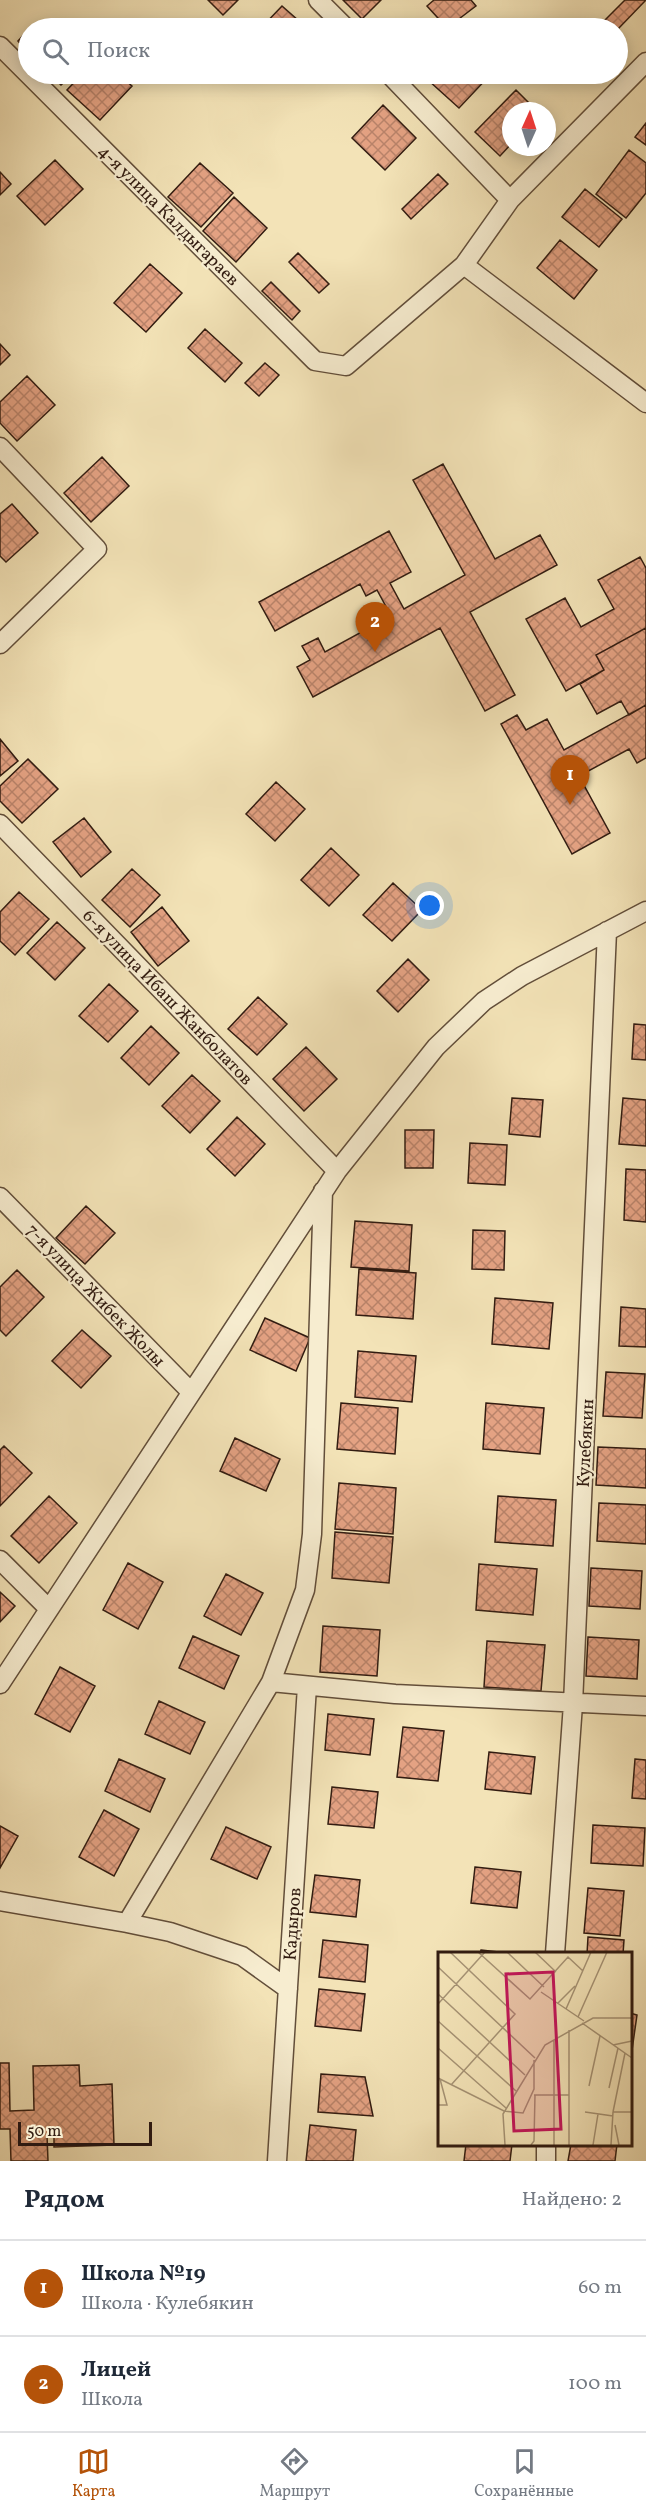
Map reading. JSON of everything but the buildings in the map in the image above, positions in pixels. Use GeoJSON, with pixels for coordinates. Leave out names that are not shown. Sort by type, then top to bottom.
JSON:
{"type":"FeatureCollection","features":[{"type":"Feature","properties":{"kind":"street"},"geometry":{"type":"LineString","coordinates":[[318,0],[336,18]]}},
{"type":"Feature","properties":{"kind":"street","name":"4-я улица Калдыгараев"},"geometry":{"type":"LineString","coordinates":[[0,46],[18,64]]}},
{"type":"Feature","properties":{"kind":"street"},"geometry":{"type":"LineString","coordinates":[[628,80],[646,62]]}},
{"type":"Feature","properties":{"kind":"street","name":"4-я улица Калдыгараев"},"geometry":{"type":"LineString","coordinates":[[38,84],[315,361],[346,366],[464,266]]}},
{"type":"Feature","properties":{"kind":"street"},"geometry":{"type":"LineString","coordinates":[[399,84],[510,200]]}},
{"type":"Feature","properties":{"kind":"street"},"geometry":{"type":"LineString","coordinates":[[624,84],[510,200],[464,266],[646,403]]}},
{"type":"Feature","properties":{"kind":"street"},"geometry":{"type":"LineString","coordinates":[[0,447],[97,549],[0,644]]}},
{"type":"Feature","properties":{"kind":"street","name":"6-я улица Ибаш Жанболатов"},"geometry":{"type":"LineString","coordinates":[[0,824],[336,1171]]}},
{"type":"Feature","properties":{"kind":"street"},"geometry":{"type":"LineString","coordinates":[[0,1684],[336,1171],[436,1047],[484,1001],[522,976],[646,911]]}},
{"type":"Feature","properties":{"kind":"street","name":"Кулебякин"},"geometry":{"type":"LineString","coordinates":[[555,1952],[573,1704],[608,931]]}},
{"type":"Feature","properties":{"kind":"street"},"geometry":{"type":"LineString","coordinates":[[127,1923],[272,1682],[305,1590],[312,1534],[323,1191]]}},
{"type":"Feature","properties":{"kind":"street","name":"7-я улица Жибек Жолы"},"geometry":{"type":"LineString","coordinates":[[0,1197],[191,1392]]}},
{"type":"Feature","properties":{"kind":"street"},"geometry":{"type":"LineString","coordinates":[[0,1560],[49,1609]]}},
{"type":"Feature","properties":{"kind":"street"},"geometry":{"type":"LineString","coordinates":[[272,1682],[573,1704],[646,1706]]}},
{"type":"Feature","properties":{"kind":"street","name":"Кадыров"},"geometry":{"type":"LineString","coordinates":[[277,2161],[307,1686]]}},
{"type":"Feature","properties":{"kind":"street"},"geometry":{"type":"LineString","coordinates":[[0,1900],[170,1932],[242,1956],[288,1989]]}},
{"type":"Feature","properties":{"kind":"place","name":"Лицей"},"geometry":{"type":"Point","coordinates":[375,652]}},
{"type":"Feature","properties":{"kind":"place","name":"Школа №19"},"geometry":{"type":"Point","coordinates":[570,805]}}]}
